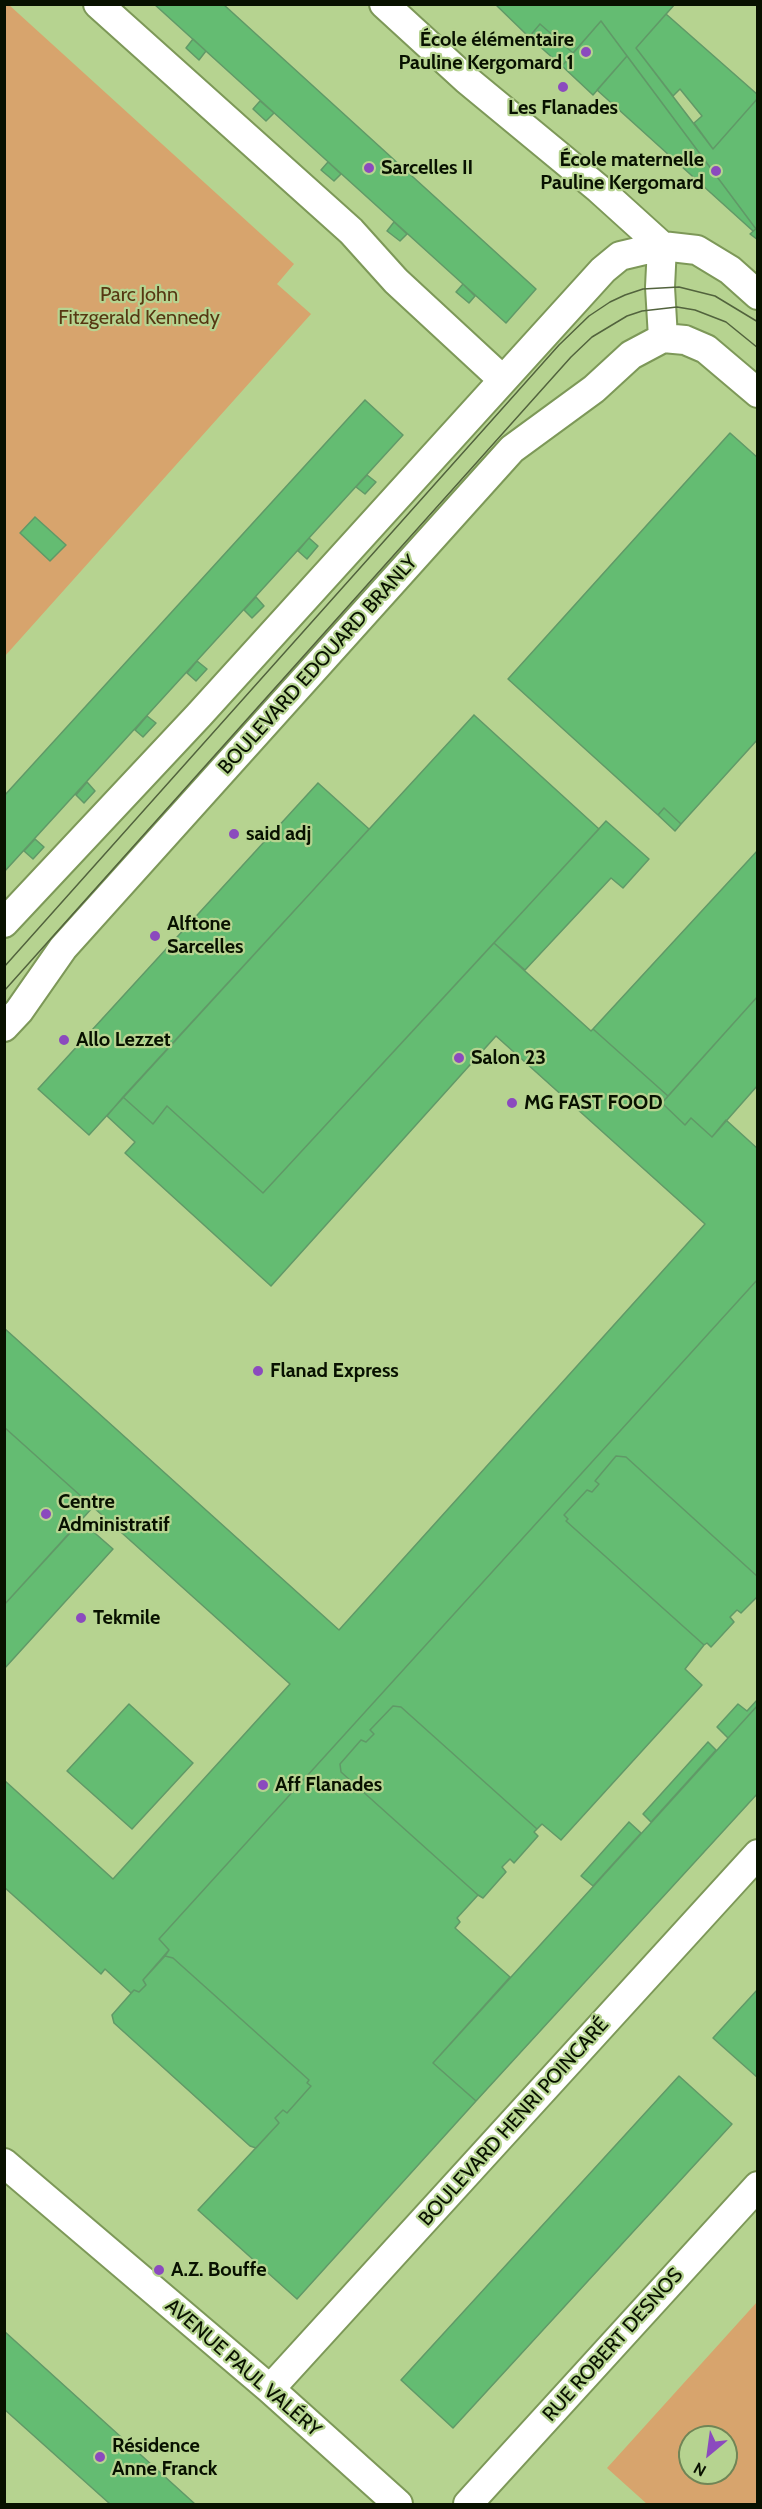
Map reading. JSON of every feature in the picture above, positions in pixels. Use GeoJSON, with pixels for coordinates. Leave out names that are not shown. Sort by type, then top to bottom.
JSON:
{"type":"FeatureCollection","features":[{"type":"Feature","properties":{"kind":"street"},"geometry":{"type":"LineString","coordinates":[[98,4],[351,231],[396,281],[503,380]]}},
{"type":"Feature","properties":{"kind":"street"},"geometry":{"type":"LineString","coordinates":[[384,4],[467,80],[599,189],[662,246]]}},
{"type":"Feature","properties":{"kind":"street"},"geometry":{"type":"LineString","coordinates":[[662,246],[660,287],[663,338],[685,340],[706,349],[758,393]]}},
{"type":"Feature","properties":{"kind":"street"},"geometry":{"type":"LineString","coordinates":[[4,923],[199,715],[603,270],[620,256],[662,246],[697,250],[730,270],[758,295]]}},
{"type":"Feature","properties":{"kind":"street","name":"BOULEVARD EDOUARD BRANLY"},"geometry":{"type":"LineString","coordinates":[[4,1026],[19,1011],[63,948],[512,448],[594,389],[631,355],[663,338]]}},
{"type":"Feature","properties":{"kind":"street","name":"BOULEVARD HENRI POINCARÉ"},"geometry":{"type":"LineString","coordinates":[[270,2389],[758,1854]]}},
{"type":"Feature","properties":{"kind":"street","name":"AVENUE PAUL VALÉRY"},"geometry":{"type":"LineString","coordinates":[[4,2163],[270,2389],[398,2505]]}},
{"type":"Feature","properties":{"kind":"street","name":"RUE ROBERT DESNOS"},"geometry":{"type":"LineString","coordinates":[[468,2505],[758,2186]]}},
{"type":"Feature","properties":{"kind":"green space","name":"Parc John Fitzgerald Kennedy"},"geometry":{"type":"Polygon","coordinates":[[[8,4],[294,264],[277,284],[311,314],[5,656],[4,5],[8,4]]]}},
{"type":"Feature","properties":{"kind":"green space"},"geometry":{"type":"Polygon","coordinates":[[[757,2302],[757,2504],[647,2504],[607,2468],[757,2302]]]}},
{"type":"Feature","properties":{"kind":"building","name":"Sarcelles II"},"geometry":{"type":"Polygon","coordinates":[[[154,4],[223,4],[536,289],[506,323],[154,4]]]}},
{"type":"Feature","properties":{"kind":"building"},"geometry":{"type":"Polygon","coordinates":[[[495,4],[675,4],[636,48],[713,149],[758,98],[758,227],[756,229],[601,21],[573,53],[540,24],[529,37],[495,4]]]}},
{"type":"Feature","properties":{"kind":"building"},"geometry":{"type":"Polygon","coordinates":[[[666,14],[758,95],[758,98],[713,149],[694,123],[702,116],[680,89],[673,96],[636,48],[666,14]]]}},
{"type":"Feature","properties":{"kind":"building"},"geometry":{"type":"Polygon","coordinates":[[[601,21],[627,56],[593,95],[562,66],[601,21]]]}},
{"type":"Feature","properties":{"kind":"building"},"geometry":{"type":"Polygon","coordinates":[[[540,24],[573,53],[562,66],[529,37],[540,24]]]}},
{"type":"Feature","properties":{"kind":"building"},"geometry":{"type":"Polygon","coordinates":[[[193,39],[206,51],[199,60],[186,48],[193,39]]]}},
{"type":"Feature","properties":{"kind":"building"},"geometry":{"type":"Polygon","coordinates":[[[627,56],[756,229],[753,231],[597,90],[627,56]]]}},
{"type":"Feature","properties":{"kind":"building"},"geometry":{"type":"Polygon","coordinates":[[[260,101],[274,113],[266,121],[253,109],[260,101]]]}},
{"type":"Feature","properties":{"kind":"building"},"geometry":{"type":"Polygon","coordinates":[[[328,162],[341,174],[334,181],[321,170],[328,162]]]}},
{"type":"Feature","properties":{"kind":"building"},"geometry":{"type":"Polygon","coordinates":[[[394,222],[407,234],[400,241],[387,231],[394,222]]]}},
{"type":"Feature","properties":{"kind":"building"},"geometry":{"type":"Polygon","coordinates":[[[758,227],[758,240],[750,234],[758,227]]]}},
{"type":"Feature","properties":{"kind":"building"},"geometry":{"type":"Polygon","coordinates":[[[463,284],[475,296],[469,303],[456,292],[463,284]]]}},
{"type":"Feature","properties":{"kind":"building"},"geometry":{"type":"Polygon","coordinates":[[[365,400],[403,435],[4,872],[4,796],[365,400]]]}},
{"type":"Feature","properties":{"kind":"building"},"geometry":{"type":"Polygon","coordinates":[[[730,433],[758,458],[758,739],[681,824],[664,808],[658,815],[508,679],[730,433]]]}},
{"type":"Feature","properties":{"kind":"building"},"geometry":{"type":"Polygon","coordinates":[[[367,475],[376,482],[365,494],[356,487],[367,475]]]}},
{"type":"Feature","properties":{"kind":"building"},"geometry":{"type":"Polygon","coordinates":[[[35,517],[66,545],[50,561],[20,533],[35,517]]]}},
{"type":"Feature","properties":{"kind":"building"},"geometry":{"type":"Polygon","coordinates":[[[309,538],[318,546],[307,559],[298,551],[309,538]]]}},
{"type":"Feature","properties":{"kind":"building"},"geometry":{"type":"Polygon","coordinates":[[[256,597],[264,606],[252,618],[244,610],[256,597]]]}},
{"type":"Feature","properties":{"kind":"building"},"geometry":{"type":"Polygon","coordinates":[[[197,661],[207,669],[196,681],[187,673],[197,661]]]}},
{"type":"Feature","properties":{"kind":"building"},"geometry":{"type":"Polygon","coordinates":[[[474,715],[599,829],[263,1193],[167,1106],[153,1124],[123,1097],[474,715]]]}},
{"type":"Feature","properties":{"kind":"building"},"geometry":{"type":"Polygon","coordinates":[[[147,716],[156,723],[143,737],[135,730],[147,716]]]}},
{"type":"Feature","properties":{"kind":"building"},"geometry":{"type":"Polygon","coordinates":[[[87,782],[95,791],[84,803],[76,795],[87,782]]]}},
{"type":"Feature","properties":{"kind":"building"},"geometry":{"type":"Polygon","coordinates":[[[318,783],[369,829],[89,1135],[38,1089],[318,783]]]}},
{"type":"Feature","properties":{"kind":"building"},"geometry":{"type":"Polygon","coordinates":[[[664,808],[681,824],[675,831],[658,815],[664,808]]]}},
{"type":"Feature","properties":{"kind":"building"},"geometry":{"type":"Polygon","coordinates":[[[606,821],[649,859],[623,888],[611,878],[525,970],[494,943],[606,821]]]}},
{"type":"Feature","properties":{"kind":"building"},"geometry":{"type":"Polygon","coordinates":[[[35,839],[44,847],[33,859],[24,851],[35,839]]]}},
{"type":"Feature","properties":{"kind":"building"},"geometry":{"type":"Polygon","coordinates":[[[758,850],[758,996],[668,1096],[593,1029],[758,850]]]}},
{"type":"Feature","properties":{"kind":"building"},"geometry":{"type":"Polygon","coordinates":[[[494,943],[591,1031],[593,1029],[668,1096],[662,1103],[685,1125],[691,1118],[712,1137],[726,1120],[758,1149],[758,1279],[159,1939],[169,1950],[143,1980],[146,1985],[139,1992],[134,1990],[131,1993],[105,1969],[101,1974],[4,1887],[4,1780],[113,1879],[290,1684],[4,1427],[4,1328],[339,1630],[705,1224],[496,1036],[271,1286],[125,1153],[135,1142],[107,1116],[123,1097],[153,1124],[167,1106],[263,1193],[494,943]]]}},
{"type":"Feature","properties":{"kind":"building"},"geometry":{"type":"Polygon","coordinates":[[[758,996],[758,1085],[712,1137],[691,1118],[685,1125],[662,1103],[758,996]]]}},
{"type":"Feature","properties":{"kind":"building"},"geometry":{"type":"Polygon","coordinates":[[[758,1279],[758,1577],[626,1457],[616,1456],[595,1481],[599,1484],[592,1492],[587,1490],[564,1515],[568,1519],[566,1521],[704,1645],[685,1669],[702,1685],[561,1840],[542,1824],[537,1829],[401,1707],[393,1706],[370,1730],[374,1734],[366,1742],[361,1740],[340,1764],[341,1772],[478,1895],[457,1918],[460,1922],[455,1928],[510,1977],[433,2063],[476,2101],[297,2299],[198,2210],[279,2123],[275,2118],[283,2110],[287,2113],[311,2086],[307,2083],[309,2080],[173,1958],[165,1956],[169,1950],[159,1939],[758,1279]]]}},
{"type":"Feature","properties":{"kind":"building","name":"Centre Administratif"},"geometry":{"type":"Polygon","coordinates":[[[4,1427],[93,1507],[4,1605],[4,1427]]]}},
{"type":"Feature","properties":{"kind":"building"},"geometry":{"type":"Polygon","coordinates":[[[616,1456],[626,1457],[758,1577],[758,1596],[741,1613],[737,1610],[730,1617],[734,1622],[711,1647],[707,1643],[704,1645],[566,1521],[568,1519],[564,1515],[587,1490],[592,1492],[599,1484],[595,1481],[616,1456]]]}},
{"type":"Feature","properties":{"kind":"building"},"geometry":{"type":"Polygon","coordinates":[[[81,1521],[113,1549],[4,1669],[4,1605],[81,1521]]]}},
{"type":"Feature","properties":{"kind":"building"},"geometry":{"type":"Polygon","coordinates":[[[758,1699],[758,1705],[728,1738],[717,1727],[738,1704],[747,1711],[758,1699]]]}},
{"type":"Feature","properties":{"kind":"building"},"geometry":{"type":"Polygon","coordinates":[[[129,1704],[193,1763],[132,1829],[67,1771],[129,1704]]]}},
{"type":"Feature","properties":{"kind":"building"},"geometry":{"type":"Polygon","coordinates":[[[758,1705],[758,1793],[476,2101],[433,2063],[758,1705]]]}},
{"type":"Feature","properties":{"kind":"building"},"geometry":{"type":"Polygon","coordinates":[[[393,1706],[401,1707],[537,1829],[534,1832],[538,1836],[514,1863],[510,1859],[502,1867],[506,1872],[483,1898],[341,1772],[340,1764],[361,1740],[366,1742],[374,1734],[370,1730],[393,1706]]]}},
{"type":"Feature","properties":{"kind":"building"},"geometry":{"type":"Polygon","coordinates":[[[708,1742],[716,1750],[651,1822],[643,1814],[708,1742]]]}},
{"type":"Feature","properties":{"kind":"building"},"geometry":{"type":"Polygon","coordinates":[[[629,1822],[641,1833],[593,1886],[581,1876],[629,1822]]]}},
{"type":"Feature","properties":{"kind":"building"},"geometry":{"type":"Polygon","coordinates":[[[165,1956],[173,1958],[309,2080],[307,2083],[311,2086],[287,2113],[283,2110],[275,2118],[279,2123],[256,2148],[250,2146],[114,2023],[112,2015],[134,1990],[139,1992],[146,1985],[143,1980],[165,1956]]]}},
{"type":"Feature","properties":{"kind":"building"},"geometry":{"type":"Polygon","coordinates":[[[758,1989],[758,2078],[713,2038],[758,1989]]]}},
{"type":"Feature","properties":{"kind":"building"},"geometry":{"type":"Polygon","coordinates":[[[679,2076],[732,2124],[453,2428],[401,2380],[679,2076]]]}},
{"type":"Feature","properties":{"kind":"building","name":"Résidence Anne Franck"},"geometry":{"type":"Polygon","coordinates":[[[4,2331],[195,2504],[110,2504],[4,2409],[4,2331]]]}},
{"type":"Feature","properties":{"kind":"tram line"},"geometry":{"type":"LineString","coordinates":[[4,967],[559,345],[589,316],[610,302],[643,289],[679,287],[715,296],[758,322]]}},
{"type":"Feature","properties":{"kind":"tram line"},"geometry":{"type":"LineString","coordinates":[[4,991],[571,357],[592,337],[627,316],[642,311],[677,307],[695,310],[726,322],[758,348]]}},
{"type":"Feature","properties":{"kind":"place","name":"École élémentaire Pauline Kergomard 1"},"geometry":{"type":"Point","coordinates":[586,52]}},
{"type":"Feature","properties":{"kind":"place","name":"Les Flanades"},"geometry":{"type":"Point","coordinates":[563,87]}},
{"type":"Feature","properties":{"kind":"place","name":"Sarcelles II"},"geometry":{"type":"Point","coordinates":[369,168]}},
{"type":"Feature","properties":{"kind":"place","name":"École maternelle Pauline Kergomard"},"geometry":{"type":"Point","coordinates":[716,171]}},
{"type":"Feature","properties":{"kind":"place","name":"said adj"},"geometry":{"type":"Point","coordinates":[234,834]}},
{"type":"Feature","properties":{"kind":"place","name":"Alftone Sarcelles"},"geometry":{"type":"Point","coordinates":[155,936]}},
{"type":"Feature","properties":{"kind":"place","name":"Allo Lezzet"},"geometry":{"type":"Point","coordinates":[64,1040]}},
{"type":"Feature","properties":{"kind":"place","name":"Salon 23"},"geometry":{"type":"Point","coordinates":[459,1058]}},
{"type":"Feature","properties":{"kind":"place","name":"MG FAST FOOD"},"geometry":{"type":"Point","coordinates":[512,1103]}},
{"type":"Feature","properties":{"kind":"place","name":"Flanad Express"},"geometry":{"type":"Point","coordinates":[258,1371]}},
{"type":"Feature","properties":{"kind":"place","name":"Centre Administratif"},"geometry":{"type":"Point","coordinates":[46,1514]}},
{"type":"Feature","properties":{"kind":"place","name":"Tekmile"},"geometry":{"type":"Point","coordinates":[81,1618]}},
{"type":"Feature","properties":{"kind":"place","name":"Aff Flanades"},"geometry":{"type":"Point","coordinates":[263,1785]}},
{"type":"Feature","properties":{"kind":"place","name":"A.Z. Bouffe"},"geometry":{"type":"Point","coordinates":[159,2270]}},
{"type":"Feature","properties":{"kind":"place","name":"Résidence Anne Franck"},"geometry":{"type":"Point","coordinates":[100,2457]}}]}
